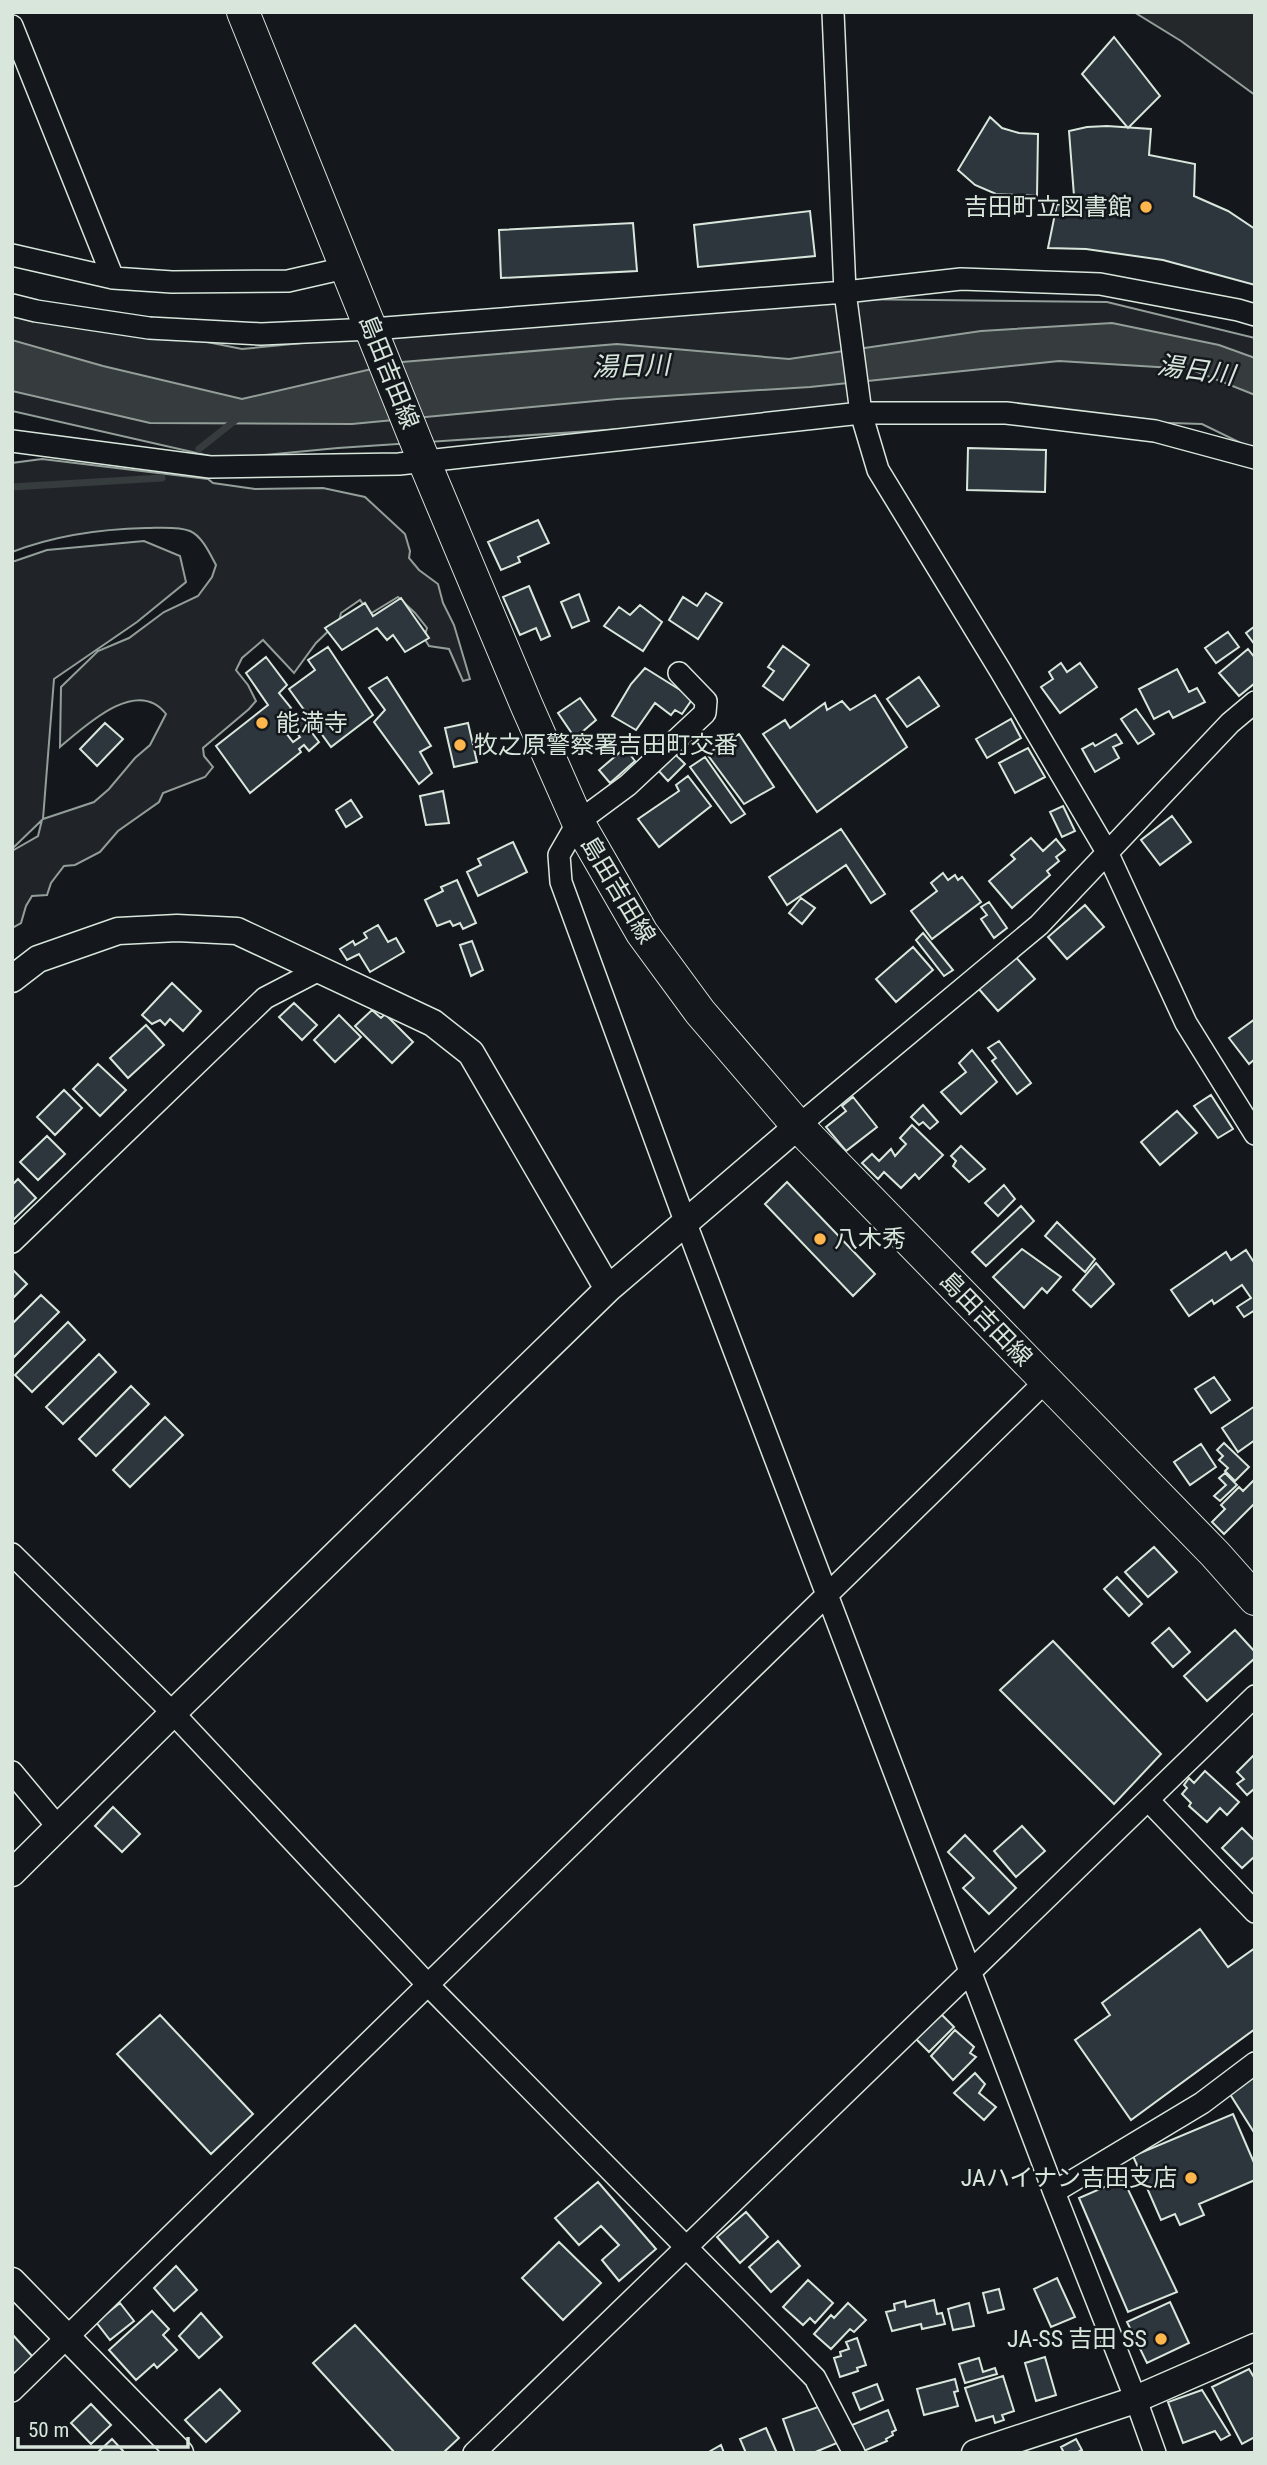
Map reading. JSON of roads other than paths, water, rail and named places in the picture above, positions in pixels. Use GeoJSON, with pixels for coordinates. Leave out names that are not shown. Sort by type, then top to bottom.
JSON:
{"type":"FeatureCollection","features":[{"type":"Feature","properties":{"kind":"main road","name":"島田吉田線"},"geometry":{"type":"LineString","coordinates":[[243,12],[424,461],[578,822],[642,933],[700,1012],[798,1126],[1215,1554],[1255,1599]]}},
{"type":"Feature","properties":{"kind":"street"},"geometry":{"type":"LineString","coordinates":[[834,12],[845,292],[861,413],[878,470],[1107,852],[1186,1023],[1255,1134]]}},
{"type":"Feature","properties":{"kind":"street"},"geometry":{"type":"LineString","coordinates":[[12,26],[113,278]]}},
{"type":"Feature","properties":{"kind":"street"},"geometry":{"type":"LineString","coordinates":[[12,255],[113,278],[172,282],[288,281],[345,268]]}},
{"type":"Feature","properties":{"kind":"street"},"geometry":{"type":"LineString","coordinates":[[12,305],[149,328],[261,334],[372,329],[845,292],[961,279],[1100,284],[1255,315]]}},
{"type":"Feature","properties":{"kind":"street"},"geometry":{"type":"LineString","coordinates":[[13,441],[210,467],[399,464],[861,413],[1006,413],[1154,431],[1255,458]]}},
{"type":"Feature","properties":{"kind":"street"},"geometry":{"type":"LineString","coordinates":[[678,673],[706,701],[705,713],[628,785],[578,822],[559,855],[561,882],[685,1221],[1155,2453]]}},
{"type":"Feature","properties":{"kind":"street"},"geometry":{"type":"LineString","coordinates":[[12,1873],[608,1289],[685,1221],[1039,925],[1230,723],[1255,702]]}},
{"type":"Feature","properties":{"kind":"street"},"geometry":{"type":"LineString","coordinates":[[12,979],[38,960],[118,931],[177,928],[237,931],[433,1023],[471,1053],[608,1289]]}},
{"type":"Feature","properties":{"kind":"street"},"geometry":{"type":"LineString","coordinates":[[12,1242],[265,998],[321,969]]}},
{"type":"Feature","properties":{"kind":"street"},"geometry":{"type":"LineString","coordinates":[[12,2391],[1046,1380]]}},
{"type":"Feature","properties":{"kind":"street"},"geometry":{"type":"LineString","coordinates":[[12,1555],[173,1713],[429,1986],[815,2378],[854,2453]]}},
{"type":"Feature","properties":{"kind":"street"},"geometry":{"type":"LineString","coordinates":[[474,2453],[1255,1696]]}},
{"type":"Feature","properties":{"kind":"street"},"geometry":{"type":"LineString","coordinates":[[12,1772],[58,1827]]}},
{"type":"Feature","properties":{"kind":"street"},"geometry":{"type":"LineString","coordinates":[[1148,1800],[1255,1912]]}},
{"type":"Feature","properties":{"kind":"street"},"geometry":{"type":"LineString","coordinates":[[1054,2192],[1202,2103],[1255,2063]]}},
{"type":"Feature","properties":{"kind":"street"},"geometry":{"type":"LineString","coordinates":[[12,2281],[180,2453]]}},
{"type":"Feature","properties":{"kind":"street"},"geometry":{"type":"LineString","coordinates":[[975,2453],[1136,2400],[1255,2347]]}},
{"type":"Feature","properties":{"kind":"water","name":"湯日川"},"geometry":{"type":"Polygon","coordinates":[[[1112,323],[1219,345],[1255,358],[1255,395],[1190,369],[1059,361],[810,387],[617,399],[352,424],[150,423],[12,391],[12,340],[103,366],[242,399],[402,362],[617,344],[789,359],[981,331],[1112,323]]]}},
{"type":"Feature","properties":{"kind":"waterway"},"geometry":{"type":"LineString","coordinates":[[199,449],[238,418]]}},
{"type":"Feature","properties":{"kind":"waterway"},"geometry":{"type":"LineString","coordinates":[[12,487],[162,478]]}},
{"type":"Feature","properties":{"kind":"place","name":"吉田町立図書館"},"geometry":{"type":"Point","coordinates":[1146,207]}},
{"type":"Feature","properties":{"kind":"place","name":"能満寺"},"geometry":{"type":"Point","coordinates":[262,723]}},
{"type":"Feature","properties":{"kind":"place","name":"牧之原警察署吉田町交番"},"geometry":{"type":"Point","coordinates":[460,745]}},
{"type":"Feature","properties":{"kind":"place","name":"八木秀"},"geometry":{"type":"Point","coordinates":[820,1239]}},
{"type":"Feature","properties":{"kind":"place","name":"JAハイナン吉田支店"},"geometry":{"type":"Point","coordinates":[1191,2178]}},
{"type":"Feature","properties":{"kind":"place","name":"JA-SS 吉田 SS"},"geometry":{"type":"Point","coordinates":[1161,2339]}}]}
